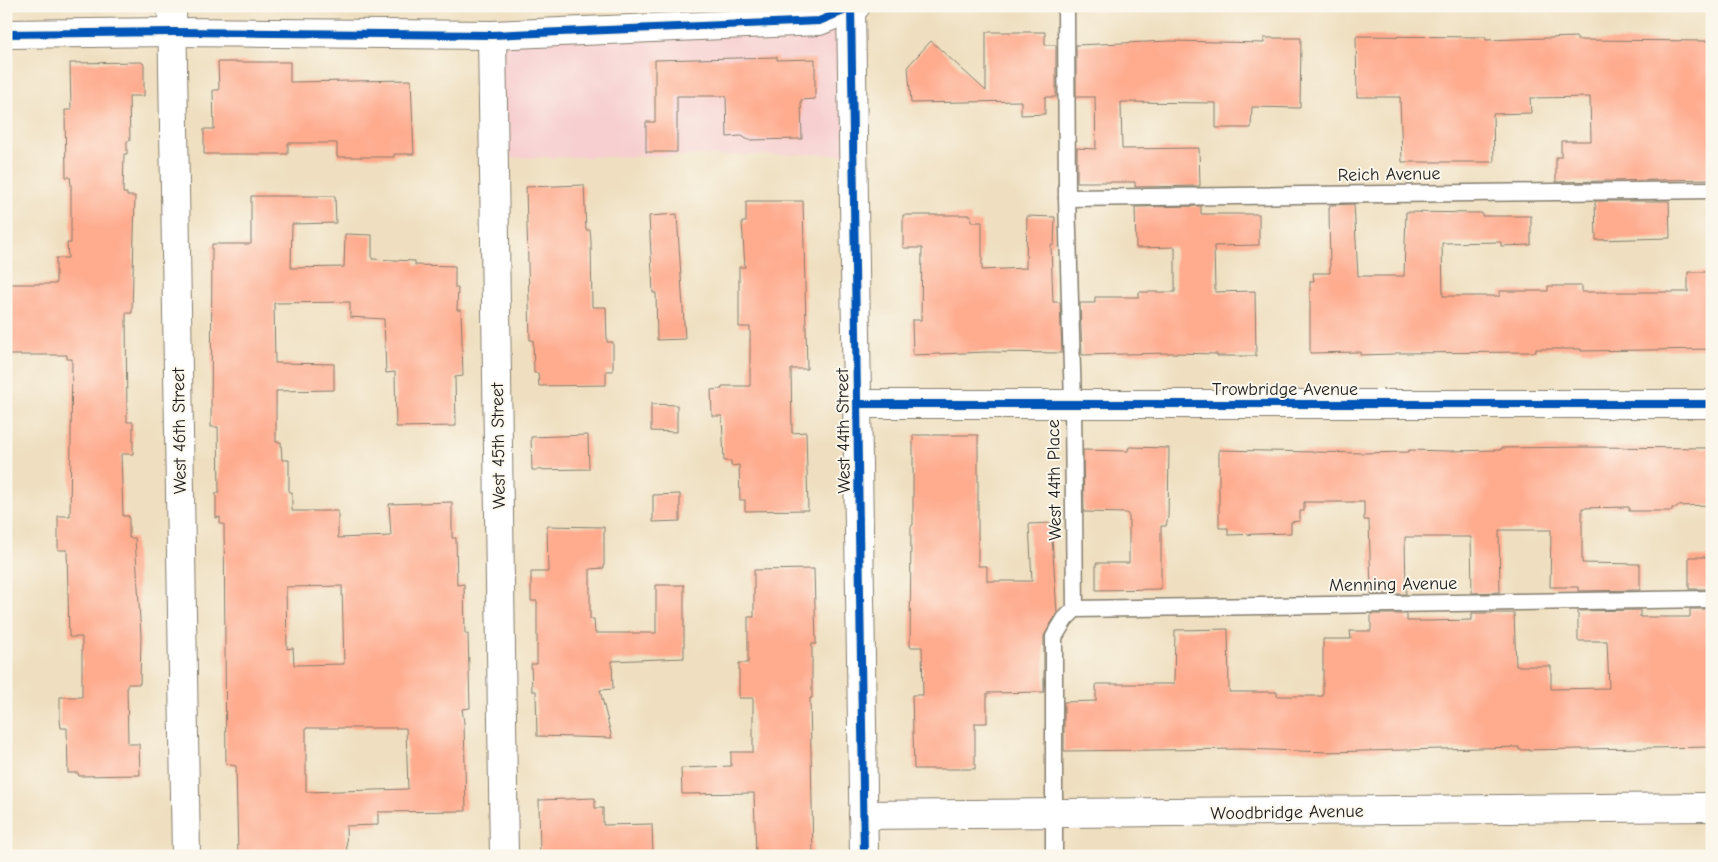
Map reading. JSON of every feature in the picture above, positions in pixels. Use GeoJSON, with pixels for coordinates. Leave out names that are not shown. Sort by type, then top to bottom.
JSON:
{"type":"FeatureCollection","features":[{"type":"Feature","properties":{"kind":"street"},"geometry":{"type":"LineString","coordinates":[[6,34],[172,19],[492,35],[820,22],[853,7]]}},
{"type":"Feature","properties":{"kind":"street","name":"West 44th Street"},"geometry":{"type":"LineString","coordinates":[[853,7],[864,856]]}},
{"type":"Feature","properties":{"kind":"street","name":"West 46th Street"},"geometry":{"type":"LineString","coordinates":[[172,19],[186,856]]}},
{"type":"Feature","properties":{"kind":"street","name":"West 45th Street"},"geometry":{"type":"LineString","coordinates":[[492,35],[504,856]]}},
{"type":"Feature","properties":{"kind":"street","name":"Trowbridge Avenue"},"geometry":{"type":"LineString","coordinates":[[858,404],[1712,404]]}},
{"type":"Feature","properties":{"kind":"street","name":"Woodbridge Avenue"},"geometry":{"type":"LineString","coordinates":[[863,815],[1053,815],[1712,807]]}},
{"type":"Feature","properties":{"kind":"lane","name":"West 44th Place"},"geometry":{"type":"LineString","coordinates":[[1066,6],[1067,198],[1073,404],[1075,609]]}},
{"type":"Feature","properties":{"kind":"lane","name":"Reich Avenue"},"geometry":{"type":"LineString","coordinates":[[1067,198],[1712,190]]}},
{"type":"Feature","properties":{"kind":"lane","name":"Menning Avenue"},"geometry":{"type":"LineString","coordinates":[[1075,609],[1712,599]]}},
{"type":"Feature","properties":{"kind":"lane"},"geometry":{"type":"LineString","coordinates":[[1054,856],[1054,637],[1065,619],[1075,609]]}},
{"type":"Feature","properties":{"kind":"shaded area"},"geometry":{"type":"Polygon","coordinates":[[[851,8],[854,154],[494,158],[492,35],[851,8]]]}},
{"type":"Feature","properties":{"kind":"building"},"geometry":{"type":"Polygon","coordinates":[[[986,32],[1045,32],[1045,45],[1056,45],[1056,97],[1045,97],[1045,114],[1021,115],[1021,101],[911,103],[908,66],[931,41],[986,91],[986,32]]]}},
{"type":"Feature","properties":{"kind":"building"},"geometry":{"type":"Polygon","coordinates":[[[1356,36],[1486,37],[1486,40],[1577,37],[1577,40],[1711,41],[1712,179],[1556,182],[1556,157],[1561,157],[1561,141],[1591,141],[1590,97],[1530,98],[1531,113],[1493,114],[1494,162],[1402,162],[1400,97],[1357,97],[1356,36]]]}},
{"type":"Feature","properties":{"kind":"building"},"geometry":{"type":"Polygon","coordinates":[[[1264,38],[1301,38],[1300,108],[1252,107],[1251,128],[1216,128],[1216,103],[1121,102],[1122,149],[1199,148],[1200,186],[1135,187],[1135,182],[1077,182],[1077,148],[1096,149],[1095,97],[1076,97],[1076,45],[1170,41],[1264,43],[1264,38]]]}},
{"type":"Feature","properties":{"kind":"building"},"geometry":{"type":"Polygon","coordinates":[[[777,57],[777,60],[815,59],[815,99],[801,100],[802,139],[748,140],[742,136],[727,137],[726,96],[677,96],[677,152],[646,152],[646,122],[655,122],[655,60],[777,57]]]}},
{"type":"Feature","properties":{"kind":"building"},"geometry":{"type":"Polygon","coordinates":[[[141,62],[144,64],[144,96],[129,96],[130,141],[127,141],[127,154],[124,154],[123,193],[127,193],[127,196],[135,196],[132,313],[126,313],[127,422],[133,422],[133,454],[121,454],[123,516],[129,516],[129,538],[135,538],[141,636],[140,684],[127,684],[128,744],[139,744],[140,775],[79,776],[78,773],[68,773],[67,728],[61,728],[60,720],[60,697],[82,697],[82,637],[69,637],[67,550],[58,550],[58,516],[70,516],[72,359],[67,359],[67,355],[6,355],[6,284],[56,284],[56,258],[68,258],[67,243],[71,243],[71,185],[70,177],[66,177],[65,110],[71,110],[70,63],[141,62]]]}},
{"type":"Feature","properties":{"kind":"building"},"geometry":{"type":"Polygon","coordinates":[[[218,62],[290,62],[290,82],[411,80],[414,154],[394,154],[394,157],[337,157],[337,143],[288,143],[288,154],[204,154],[204,129],[214,129],[213,90],[219,90],[218,62]]]}},
{"type":"Feature","properties":{"kind":"building"},"geometry":{"type":"Polygon","coordinates":[[[584,185],[586,230],[590,230],[591,242],[592,307],[606,307],[607,342],[613,342],[613,371],[606,371],[606,385],[539,386],[538,373],[534,373],[533,340],[530,340],[526,187],[584,185]]]}},
{"type":"Feature","properties":{"kind":"building"},"geometry":{"type":"Polygon","coordinates":[[[251,196],[335,196],[336,223],[292,224],[291,268],[344,267],[345,234],[372,235],[372,259],[415,261],[415,265],[455,266],[455,288],[458,288],[457,310],[461,310],[463,376],[455,377],[456,426],[396,427],[395,372],[386,373],[384,319],[350,317],[350,302],[274,303],[275,363],[334,364],[334,390],[276,391],[276,442],[281,442],[282,460],[289,460],[289,492],[292,492],[292,511],[338,511],[338,538],[391,536],[389,504],[452,502],[452,538],[456,538],[457,585],[464,584],[465,634],[468,634],[470,708],[462,709],[466,811],[378,812],[378,825],[346,826],[347,856],[238,856],[236,766],[226,764],[224,524],[220,524],[220,517],[216,518],[216,493],[219,493],[218,427],[211,427],[212,244],[251,244],[251,196]],[[342,586],[286,587],[287,649],[293,648],[294,665],[344,664],[342,586]],[[306,728],[306,792],[408,789],[406,728],[306,728]]]}},
{"type":"Feature","properties":{"kind":"building"},"geometry":{"type":"Polygon","coordinates":[[[746,201],[803,201],[807,369],[791,369],[792,433],[806,432],[808,510],[745,511],[745,500],[740,500],[739,465],[731,466],[731,461],[724,461],[722,416],[712,416],[711,390],[722,389],[722,386],[750,386],[750,327],[739,327],[739,267],[745,267],[742,222],[746,222],[746,201]]]}},
{"type":"Feature","properties":{"kind":"building"},"geometry":{"type":"Polygon","coordinates":[[[1595,201],[1669,201],[1670,238],[1596,240],[1595,201]]]}},
{"type":"Feature","properties":{"kind":"building"},"geometry":{"type":"Polygon","coordinates":[[[1354,204],[1358,276],[1404,276],[1406,212],[1482,213],[1482,216],[1531,216],[1531,245],[1501,246],[1501,242],[1442,243],[1443,296],[1500,296],[1500,291],[1548,291],[1548,286],[1582,286],[1582,292],[1688,292],[1688,272],[1712,272],[1712,349],[1581,351],[1581,349],[1536,349],[1536,352],[1360,355],[1360,352],[1310,353],[1310,281],[1314,281],[1313,273],[1330,273],[1330,205],[1354,204]]]}},
{"type":"Feature","properties":{"kind":"building"},"geometry":{"type":"Polygon","coordinates":[[[1201,206],[1201,214],[1259,214],[1259,245],[1214,246],[1215,292],[1255,291],[1256,356],[1171,353],[1082,355],[1080,303],[1095,303],[1095,297],[1139,297],[1139,292],[1175,292],[1175,247],[1136,248],[1135,207],[1201,206]]]}},
{"type":"Feature","properties":{"kind":"building"},"geometry":{"type":"Polygon","coordinates":[[[677,214],[685,339],[657,340],[656,293],[653,293],[649,216],[677,214]]]}},
{"type":"Feature","properties":{"kind":"building"},"geometry":{"type":"Polygon","coordinates":[[[903,215],[971,215],[971,222],[982,222],[982,270],[1026,268],[1027,216],[1055,217],[1054,245],[1051,245],[1053,302],[1060,302],[1062,353],[988,352],[913,355],[912,320],[921,320],[922,248],[903,248],[903,215]]]}},
{"type":"Feature","properties":{"kind":"building"},"geometry":{"type":"Polygon","coordinates":[[[651,404],[677,405],[677,432],[651,431],[651,404]]]}},
{"type":"Feature","properties":{"kind":"building"},"geometry":{"type":"Polygon","coordinates":[[[588,435],[589,469],[532,470],[531,437],[588,435]]]}},
{"type":"Feature","properties":{"kind":"building"},"geometry":{"type":"Polygon","coordinates":[[[913,435],[978,435],[978,566],[987,566],[987,581],[1032,581],[1029,524],[1051,523],[1057,613],[1044,636],[1044,692],[987,693],[987,723],[975,723],[975,769],[914,769],[912,695],[923,695],[922,647],[910,647],[913,435]]]}},
{"type":"Feature","properties":{"kind":"building"},"geometry":{"type":"Polygon","coordinates":[[[1129,447],[1169,448],[1168,517],[1166,526],[1161,526],[1161,589],[1096,590],[1096,563],[1129,563],[1129,517],[1127,513],[1084,512],[1083,450],[1128,451],[1129,447]]]}},
{"type":"Feature","properties":{"kind":"building"},"geometry":{"type":"Polygon","coordinates":[[[1585,447],[1712,448],[1712,505],[1677,506],[1677,508],[1672,508],[1672,511],[1629,511],[1629,507],[1582,508],[1582,563],[1640,564],[1640,590],[1578,591],[1578,587],[1550,587],[1551,530],[1499,530],[1500,592],[1472,593],[1471,537],[1405,537],[1406,594],[1371,594],[1369,520],[1364,520],[1364,502],[1304,502],[1304,511],[1300,511],[1300,521],[1291,522],[1291,533],[1228,535],[1228,528],[1219,528],[1219,450],[1363,453],[1409,452],[1409,450],[1448,451],[1585,447]]]}},
{"type":"Feature","properties":{"kind":"building"},"geometry":{"type":"Polygon","coordinates":[[[680,494],[680,521],[653,522],[653,495],[680,494]]]}},
{"type":"Feature","properties":{"kind":"building"},"geometry":{"type":"Polygon","coordinates":[[[547,526],[604,527],[604,568],[590,569],[590,619],[594,619],[595,633],[656,633],[656,585],[684,585],[684,658],[612,661],[613,689],[600,690],[612,738],[537,736],[536,691],[532,691],[531,664],[537,664],[537,601],[531,601],[531,572],[548,572],[547,526]]]}},
{"type":"Feature","properties":{"kind":"building"},"geometry":{"type":"Polygon","coordinates":[[[1689,557],[1712,557],[1712,589],[1689,589],[1689,557]]]}},
{"type":"Feature","properties":{"kind":"building"},"geometry":{"type":"Polygon","coordinates":[[[814,569],[816,644],[812,644],[812,698],[810,698],[813,856],[756,856],[754,793],[682,794],[681,768],[731,766],[731,752],[753,752],[753,698],[739,698],[739,663],[748,663],[748,617],[754,617],[754,570],[814,569]]]}},
{"type":"Feature","properties":{"kind":"building"},"geometry":{"type":"Polygon","coordinates":[[[1690,609],[1712,609],[1712,747],[1519,750],[1519,747],[1327,752],[1243,749],[1064,751],[1064,702],[1096,701],[1096,684],[1174,684],[1175,630],[1228,629],[1229,692],[1277,692],[1277,696],[1323,696],[1323,639],[1351,639],[1350,631],[1371,631],[1371,614],[1407,614],[1407,621],[1429,621],[1472,620],[1472,613],[1514,613],[1516,666],[1551,666],[1551,689],[1609,688],[1607,641],[1578,641],[1578,611],[1640,610],[1640,617],[1690,617],[1690,609]]]}},
{"type":"Feature","properties":{"kind":"building"},"geometry":{"type":"Polygon","coordinates":[[[595,798],[595,808],[603,808],[603,825],[652,824],[653,856],[540,856],[539,800],[595,798]]]}},
{"type":"Feature","properties":{"kind":"cycle path"},"geometry":{"type":"LineString","coordinates":[[851,6],[864,856]]}},
{"type":"Feature","properties":{"kind":"cycle path"},"geometry":{"type":"LineString","coordinates":[[6,34],[172,32],[492,35],[819,21],[856,6]]}},
{"type":"Feature","properties":{"kind":"cycle path"},"geometry":{"type":"LineString","coordinates":[[858,404],[1712,404]]}}]}
